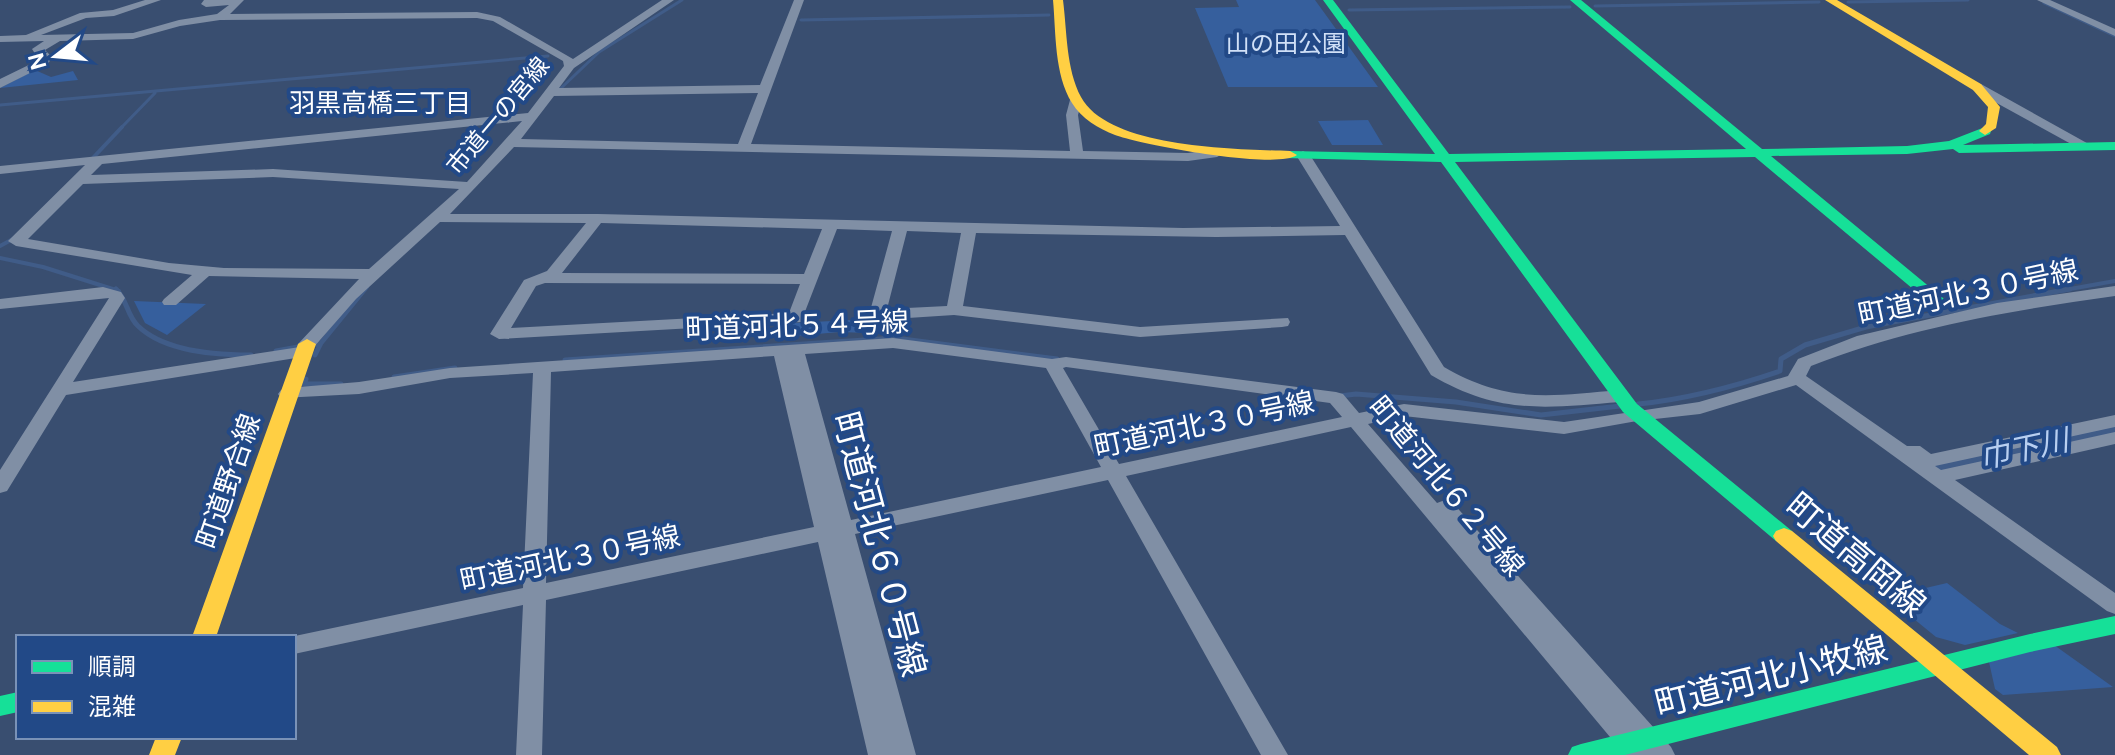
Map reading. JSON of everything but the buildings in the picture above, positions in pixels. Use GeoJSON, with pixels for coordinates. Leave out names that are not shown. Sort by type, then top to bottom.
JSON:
{"type":"FeatureCollection","features":[{"type":"Feature","properties":{"kind":"street"},"geometry":{"type":"LineString","coordinates":[[21,39],[84,15],[114,13],[156,0]]}},
{"type":"Feature","properties":{"kind":"street"},"geometry":{"type":"LineString","coordinates":[[210,0],[206,4],[240,1],[220,17]]}},
{"type":"Feature","properties":{"kind":"street"},"geometry":{"type":"LineString","coordinates":[[471,15],[488,0]]}},
{"type":"Feature","properties":{"kind":"street"},"geometry":{"type":"LineString","coordinates":[[570,66],[669,0]]}},
{"type":"Feature","properties":{"kind":"street"},"geometry":{"type":"LineString","coordinates":[[743,147],[799,0]]}},
{"type":"Feature","properties":{"kind":"street"},"geometry":{"type":"LineString","coordinates":[[1058,0],[1071,88],[1076,100],[1093,117],[1127,135],[1171,147],[1217,153],[1443,158],[2115,146]]}},
{"type":"Feature","properties":{"kind":"street","name":"町道高岡線"},"geometry":{"type":"LineString","coordinates":[[1328,0],[1627,404],[2048,755]]}},
{"type":"Feature","properties":{"kind":"street"},"geometry":{"type":"LineString","coordinates":[[1575,0],[1937,301]]}},
{"type":"Feature","properties":{"kind":"street"},"geometry":{"type":"LineString","coordinates":[[1830,0],[1977,87],[2087,147]]}},
{"type":"Feature","properties":{"kind":"street"},"geometry":{"type":"LineString","coordinates":[[2042,0],[2113,31]]}},
{"type":"Feature","properties":{"kind":"street"},"geometry":{"type":"LineString","coordinates":[[276,17],[289,3]]}},
{"type":"Feature","properties":{"kind":"street","name":"市道一の宮線"},"geometry":{"type":"LineString","coordinates":[[0,39],[133,36],[170,25],[220,17],[471,15],[496,19],[568,59],[570,66],[510,143],[470,186],[372,274],[304,348]]}},
{"type":"Feature","properties":{"kind":"street"},"geometry":{"type":"LineString","coordinates":[[0,84],[44,62],[46,57],[38,49],[55,40]]}},
{"type":"Feature","properties":{"kind":"street"},"geometry":{"type":"LineString","coordinates":[[1932,148],[1974,138],[1992,125],[1994,107],[1977,87]]}},
{"type":"Feature","properties":{"kind":"street"},"geometry":{"type":"LineString","coordinates":[[551,92],[765,89]]}},
{"type":"Feature","properties":{"kind":"street"},"geometry":{"type":"LineString","coordinates":[[1076,100],[1072,115],[1077,154]]}},
{"type":"Feature","properties":{"kind":"street"},"geometry":{"type":"LineString","coordinates":[[0,170],[532,116]]}},
{"type":"Feature","properties":{"kind":"street"},"geometry":{"type":"LineString","coordinates":[[510,143],[1188,157],[1217,153]]}},
{"type":"Feature","properties":{"kind":"street"},"geometry":{"type":"LineString","coordinates":[[1303,155],[1437,371],[1459,386],[1486,397],[1521,404],[1627,404]]}},
{"type":"Feature","properties":{"kind":"street"},"geometry":{"type":"LineString","coordinates":[[97,161],[16,241],[205,272],[372,274]]}},
{"type":"Feature","properties":{"kind":"street"},"geometry":{"type":"LineString","coordinates":[[78,180],[273,173],[470,186]]}},
{"type":"Feature","properties":{"kind":"street"},"geometry":{"type":"LineString","coordinates":[[433,218],[598,218],[831,226],[1253,233],[1350,230]]}},
{"type":"Feature","properties":{"kind":"street"},"geometry":{"type":"LineString","coordinates":[[598,218],[553,274],[530,283],[499,334],[795,318],[831,226]]}},
{"type":"Feature","properties":{"kind":"street"},"geometry":{"type":"LineString","coordinates":[[901,227],[877,315],[954,310],[1140,332],[1282,322]]}},
{"type":"Feature","properties":{"kind":"street"},"geometry":{"type":"LineString","coordinates":[[954,310],[969,229]]}},
{"type":"Feature","properties":{"kind":"street"},"geometry":{"type":"LineString","coordinates":[[170,302],[205,272]]}},
{"type":"Feature","properties":{"kind":"street"},"geometry":{"type":"LineString","coordinates":[[542,278],[810,279]]}},
{"type":"Feature","properties":{"kind":"street","name":"町道河北３０号線"},"geometry":{"type":"LineString","coordinates":[[296,645],[1360,419],[1418,410],[1564,428],[1627,404],[1700,408],[1730,401],[1799,374],[1804,363],[1863,340],[1997,308],[2115,291]]}},
{"type":"Feature","properties":{"kind":"street"},"geometry":{"type":"LineString","coordinates":[[0,304],[103,292],[115,295],[115,303],[0,486]]}},
{"type":"Feature","properties":{"kind":"street","name":"町道河北５４号線"},"geometry":{"type":"LineString","coordinates":[[287,394],[359,388],[450,373],[893,343],[1052,364]]}},
{"type":"Feature","properties":{"kind":"street"},"geometry":{"type":"LineString","coordinates":[[61,390],[304,348]]}},
{"type":"Feature","properties":{"kind":"street","name":"町道野合線"},"geometry":{"type":"LineString","coordinates":[[205,635],[304,348]]}},
{"type":"Feature","properties":{"kind":"street"},"geometry":{"type":"LineString","coordinates":[[788,350],[834,531],[881,755]]}},
{"type":"Feature","properties":{"kind":"street","name":"町道河北６２号線"},"geometry":{"type":"LineString","coordinates":[[1052,364],[1066,362],[1336,398],[1360,419],[1645,748]]}},
{"type":"Feature","properties":{"kind":"street"},"geometry":{"type":"LineString","coordinates":[[1052,364],[1275,755]]}},
{"type":"Feature","properties":{"kind":"street"},"geometry":{"type":"LineString","coordinates":[[529,755],[542,367]]}},
{"type":"Feature","properties":{"kind":"street"},"geometry":{"type":"LineString","coordinates":[[1799,374],[1928,461],[2115,421]]}},
{"type":"Feature","properties":{"kind":"street"},"geometry":{"type":"LineString","coordinates":[[1799,374],[2115,605]]}},
{"type":"Feature","properties":{"kind":"street"},"geometry":{"type":"LineString","coordinates":[[1941,476],[2115,438]]}},
{"type":"Feature","properties":{"kind":"street","name":"町道河北６０号線"},"geometry":{"type":"LineString","coordinates":[[834,531],[903,755]]}},
{"type":"Feature","properties":{"kind":"street","name":"町道河北小牧線"},"geometry":{"type":"LineString","coordinates":[[1581,755],[1645,748],[2030,643],[2115,625]]}},
{"type":"Feature","properties":{"kind":"green space","name":"山の田公園"},"geometry":{"type":"Polygon","coordinates":[[[1236,0],[1315,0],[1378,87],[1228,87],[1195,8],[1239,7],[1236,0]]]}},
{"type":"Feature","properties":{"kind":"green space"},"geometry":{"type":"Polygon","coordinates":[[[35,70],[51,77],[73,71],[78,80],[0,88],[35,70]]]}},
{"type":"Feature","properties":{"kind":"green space"},"geometry":{"type":"Polygon","coordinates":[[[1368,120],[1383,145],[1332,145],[1318,121],[1368,120]]]}},
{"type":"Feature","properties":{"kind":"green space"},"geometry":{"type":"Polygon","coordinates":[[[134,301],[206,304],[167,335],[145,323],[134,301]]]}},
{"type":"Feature","properties":{"kind":"green space"},"geometry":{"type":"Polygon","coordinates":[[[871,319],[869,333],[839,332],[774,338],[774,324],[871,319]]]}},
{"type":"Feature","properties":{"kind":"green space"},"geometry":{"type":"Polygon","coordinates":[[[1947,583],[2000,624],[2018,633],[1965,645],[1936,637],[1887,597],[1947,583]]]}},
{"type":"Feature","properties":{"kind":"green space"},"geometry":{"type":"Polygon","coordinates":[[[2054,645],[2113,687],[2003,695],[1995,689],[1989,662],[2054,645]]]}},
{"type":"Feature","properties":{"kind":"waterway"},"geometry":{"type":"LineString","coordinates":[[557,92],[599,52],[682,0]]}},
{"type":"Feature","properties":{"kind":"waterway"},"geometry":{"type":"LineString","coordinates":[[1848,2],[1968,0]]}},
{"type":"Feature","properties":{"kind":"waterway"},"geometry":{"type":"LineString","coordinates":[[1595,6],[1819,2]]}},
{"type":"Feature","properties":{"kind":"waterway"},"geometry":{"type":"LineString","coordinates":[[2044,3],[2115,36]]}},
{"type":"Feature","properties":{"kind":"waterway"},"geometry":{"type":"LineString","coordinates":[[1349,10],[1570,7]]}},
{"type":"Feature","properties":{"kind":"waterway"},"geometry":{"type":"LineString","coordinates":[[801,20],[1049,15]]}},
{"type":"Feature","properties":{"kind":"waterway"},"geometry":{"type":"LineString","coordinates":[[0,105],[548,56]]}},
{"type":"Feature","properties":{"kind":"waterway"},"geometry":{"type":"LineString","coordinates":[[120,129],[155,93]]}},
{"type":"Feature","properties":{"kind":"waterway"},"geometry":{"type":"LineString","coordinates":[[90,161],[122,127]]}},
{"type":"Feature","properties":{"kind":"waterway"},"geometry":{"type":"LineString","coordinates":[[0,246],[13,239]]}},
{"type":"Feature","properties":{"kind":"waterway"},"geometry":{"type":"LineString","coordinates":[[0,258],[43,267],[117,290]]}},
{"type":"Feature","properties":{"kind":"waterway"},"geometry":{"type":"LineString","coordinates":[[2065,290],[2115,281]]}},
{"type":"Feature","properties":{"kind":"waterway"},"geometry":{"type":"LineString","coordinates":[[321,343],[365,289]]}},
{"type":"Feature","properties":{"kind":"waterway"},"geometry":{"type":"LineString","coordinates":[[2065,290],[2070,289]]}},
{"type":"Feature","properties":{"kind":"waterway"},"geometry":{"type":"LineString","coordinates":[[117,290],[134,322],[162,342],[207,353],[251,355]]}},
{"type":"Feature","properties":{"kind":"waterway"},"geometry":{"type":"LineString","coordinates":[[1638,404],[1710,392],[1780,371],[1781,359],[1805,345],[1866,327],[2065,290]]}},
{"type":"Feature","properties":{"kind":"waterway"},"geometry":{"type":"LineString","coordinates":[[2059,291],[2065,290]]}},
{"type":"Feature","properties":{"kind":"waterway"},"geometry":{"type":"LineString","coordinates":[[565,360],[895,338],[1057,359]]}},
{"type":"Feature","properties":{"kind":"waterway"},"geometry":{"type":"LineString","coordinates":[[312,345],[321,343]]}},
{"type":"Feature","properties":{"kind":"waterway"},"geometry":{"type":"LineString","coordinates":[[315,355],[321,343]]}},
{"type":"Feature","properties":{"kind":"waterway"},"geometry":{"type":"LineString","coordinates":[[276,351],[298,347]]}},
{"type":"Feature","properties":{"kind":"waterway"},"geometry":{"type":"LineString","coordinates":[[394,377],[455,368]]}},
{"type":"Feature","properties":{"kind":"waterway"},"geometry":{"type":"LineString","coordinates":[[306,379],[304,384],[341,384]]}},
{"type":"Feature","properties":{"kind":"waterway"},"geometry":{"type":"LineString","coordinates":[[1340,396],[1356,394],[1456,402],[1541,415],[1620,406]]}},
{"type":"Feature","properties":{"kind":"waterway","name":"巾下川"},"geometry":{"type":"LineString","coordinates":[[1934,469],[2115,430]]}},
{"type":"Feature","properties":{"kind":"traffic: fast"},"geometry":{"type":"LineString","coordinates":[[1328,0],[1630,408],[1784,536]]}},
{"type":"Feature","properties":{"kind":"traffic: fast"},"geometry":{"type":"LineString","coordinates":[[1575,0],[1937,301]]}},
{"type":"Feature","properties":{"kind":"traffic: fast"},"geometry":{"type":"LineString","coordinates":[[1290,155],[1443,158],[1907,150],[1952,145],[1985,131]]}},
{"type":"Feature","properties":{"kind":"traffic: fast"},"geometry":{"type":"LineString","coordinates":[[1959,149],[2115,146]]}},
{"type":"Feature","properties":{"kind":"traffic: fast"},"geometry":{"type":"LineString","coordinates":[[1581,755],[2030,643],[2115,625]]}},
{"type":"Feature","properties":{"kind":"traffic: fast"},"geometry":{"type":"LineString","coordinates":[[0,706],[16,702]]}},
{"type":"Feature","properties":{"kind":"traffic: slow"},"geometry":{"type":"LineString","coordinates":[[1058,0],[1069,81],[1078,103],[1094,119],[1117,132],[1176,147],[1290,155]]}},
{"type":"Feature","properties":{"kind":"traffic: slow"},"geometry":{"type":"LineString","coordinates":[[1830,0],[1977,87],[1994,107],[1992,125],[1985,131]]}},
{"type":"Feature","properties":{"kind":"traffic: slow"},"geometry":{"type":"LineString","coordinates":[[205,635],[307,344]]}},
{"type":"Feature","properties":{"kind":"traffic: slow"},"geometry":{"type":"LineString","coordinates":[[1784,536],[2048,755]]}},
{"type":"Feature","properties":{"kind":"traffic: slow"},"geometry":{"type":"LineString","coordinates":[[162,755],[168,739]]}},
{"type":"Feature","properties":{"kind":"district","name":"羽黒高橋三丁目"},"geometry":{"type":"Point","coordinates":[380,103]}}]}
